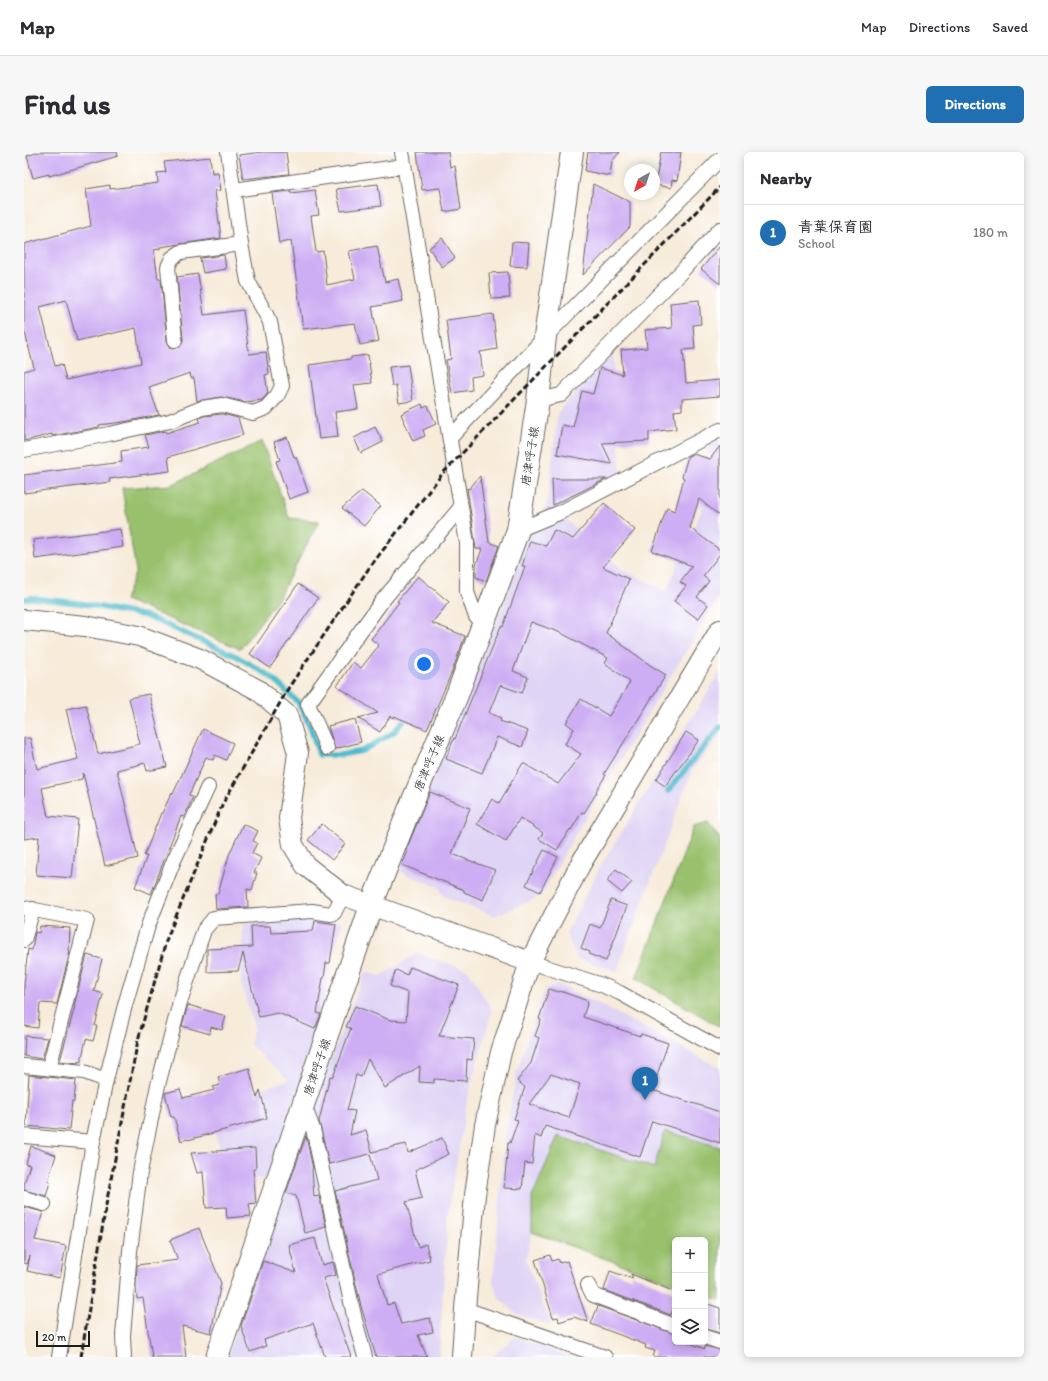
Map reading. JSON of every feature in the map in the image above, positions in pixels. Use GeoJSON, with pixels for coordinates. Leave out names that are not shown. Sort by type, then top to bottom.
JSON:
{"type":"FeatureCollection","features":[{"type":"Feature","properties":{"kind":"main road","name":"唐津呼子線"},"geometry":{"type":"LineString","coordinates":[[218,1357],[371,906],[484,624],[518,530],[538,400],[544,337],[572,152]]}},
{"type":"Feature","properties":{"kind":"street"},"geometry":{"type":"LineString","coordinates":[[24,450],[170,421],[202,408],[222,404],[253,413],[266,408],[277,396],[282,386],[270,322],[248,281],[241,244],[228,152]]}},
{"type":"Feature","properties":{"kind":"street"},"geometry":{"type":"LineString","coordinates":[[234,190],[403,159],[467,542],[467,592],[476,617],[484,624]]}},
{"type":"Feature","properties":{"kind":"street"},"geometry":{"type":"LineString","coordinates":[[450,438],[544,337],[720,159]]}},
{"type":"Feature","properties":{"kind":"street"},"geometry":{"type":"LineString","coordinates":[[538,400],[561,395],[682,271],[720,229]]}},
{"type":"Feature","properties":{"kind":"street"},"geometry":{"type":"LineString","coordinates":[[175,340],[168,267],[172,258],[181,252],[241,244]]}},
{"type":"Feature","properties":{"kind":"street"},"geometry":{"type":"LineString","coordinates":[[518,530],[561,512],[720,430]]}},
{"type":"Feature","properties":{"kind":"street"},"geometry":{"type":"LineString","coordinates":[[327,748],[308,704],[382,601],[461,507]]}},
{"type":"Feature","properties":{"kind":"street"},"geometry":{"type":"LineString","coordinates":[[24,620],[85,626],[139,636],[200,659],[258,690],[287,716],[298,753],[289,818],[293,845],[306,866],[343,895],[530,962],[602,985],[620,993],[720,1049]]}},
{"type":"Feature","properties":{"kind":"street"},"geometry":{"type":"LineString","coordinates":[[462,1357],[476,1195],[485,1125],[501,1052],[530,962],[580,865],[720,630]]}},
{"type":"Feature","properties":{"kind":"street"},"geometry":{"type":"LineString","coordinates":[[59,1357],[93,1142],[106,1080],[125,1005],[148,926],[174,860],[208,787]]}},
{"type":"Feature","properties":{"kind":"street"},"geometry":{"type":"LineString","coordinates":[[124,1357],[123,1336],[130,1251],[140,1172],[160,1078],[180,1002],[204,930],[214,918],[312,911],[331,914],[334,913],[343,895]]}},
{"type":"Feature","properties":{"kind":"street"},"geometry":{"type":"LineString","coordinates":[[24,940],[28,908],[87,920],[50,1068]]}},
{"type":"Feature","properties":{"kind":"street"},"geometry":{"type":"LineString","coordinates":[[24,1066],[84,1072],[106,1080]]}},
{"type":"Feature","properties":{"kind":"street"},"geometry":{"type":"LineString","coordinates":[[304,1105],[313,1129],[355,1320],[365,1357]]}},
{"type":"Feature","properties":{"kind":"street"},"geometry":{"type":"LineString","coordinates":[[24,1136],[93,1142]]}},
{"type":"Feature","properties":{"kind":"street"},"geometry":{"type":"LineString","coordinates":[[24,1198],[44,1204]]}},
{"type":"Feature","properties":{"kind":"street"},"geometry":{"type":"LineString","coordinates":[[588,1285],[593,1295],[672,1325]]}},
{"type":"Feature","properties":{"kind":"street"},"geometry":{"type":"LineString","coordinates":[[465,1309],[605,1357]]}},
{"type":"Feature","properties":{"kind":"street"},"geometry":{"type":"LineString","coordinates":[[708,1338],[720,1342]]}},
{"type":"Feature","properties":{"kind":"shaded area"},"geometry":{"type":"Polygon","coordinates":[[[613,352],[621,477],[555,510],[622,569],[666,591],[703,507],[689,498],[713,460],[704,447],[720,438],[720,595],[574,836],[541,896],[495,916],[444,897],[439,887],[401,872],[401,855],[507,596],[526,538],[547,505],[558,412],[613,352]]]}},
{"type":"Feature","properties":{"kind":"shaded area"},"geometry":{"type":"Polygon","coordinates":[[[720,672],[720,735],[692,770],[617,971],[577,959],[566,933],[600,867],[720,672]]]}},
{"type":"Feature","properties":{"kind":"shaded area"},"geometry":{"type":"Polygon","coordinates":[[[316,916],[342,923],[327,980],[323,1019],[267,1179],[228,1178],[208,1105],[289,1080],[250,1045],[254,1027],[241,984],[243,924],[316,916]]]}},
{"type":"Feature","properties":{"kind":"shaded area"},"geometry":{"type":"Polygon","coordinates":[[[417,953],[468,970],[492,1010],[467,1101],[448,1213],[439,1357],[227,1357],[300,1139],[365,972],[381,976],[417,953]]]}},
{"type":"Feature","properties":{"kind":"shaded area"},"geometry":{"type":"Polygon","coordinates":[[[557,984],[603,1006],[720,1068],[720,1147],[665,1131],[654,1169],[558,1136],[532,1197],[532,1232],[526,1260],[551,1325],[516,1314],[499,1298],[493,1282],[505,1137],[517,1071],[545,989],[557,984]]]}},
{"type":"Feature","properties":{"kind":"shaded area"},"geometry":{"type":"Polygon","coordinates":[[[515,1337],[572,1357],[491,1357],[515,1337]]]}},
{"type":"Feature","properties":{"kind":"green space"},"geometry":{"type":"Polygon","coordinates":[[[262,441],[289,518],[319,521],[278,599],[240,649],[125,600],[136,571],[122,488],[171,485],[262,441]]]}},
{"type":"Feature","properties":{"kind":"green space"},"geometry":{"type":"Polygon","coordinates":[[[708,823],[720,839],[720,1027],[636,978],[694,827],[708,823]]]}},
{"type":"Feature","properties":{"kind":"green space"},"geometry":{"type":"Polygon","coordinates":[[[665,1131],[720,1147],[720,1300],[708,1296],[708,1237],[672,1237],[672,1283],[532,1232],[532,1197],[558,1136],[654,1168],[665,1131]]]}},
{"type":"Feature","properties":{"kind":"building"},"geometry":{"type":"Polygon","coordinates":[[[39,152],[117,152],[118,156],[49,176],[49,174],[33,178],[27,156],[39,152]]]}},
{"type":"Feature","properties":{"kind":"building"},"geometry":{"type":"Polygon","coordinates":[[[262,152],[286,152],[289,174],[243,179],[239,155],[262,152]]]}},
{"type":"Feature","properties":{"kind":"building"},"geometry":{"type":"Polygon","coordinates":[[[417,152],[448,152],[450,167],[455,166],[461,209],[444,212],[440,188],[422,190],[417,152]]]}},
{"type":"Feature","properties":{"kind":"building"},"geometry":{"type":"Polygon","coordinates":[[[588,152],[620,152],[612,161],[610,176],[585,171],[588,152]]]}},
{"type":"Feature","properties":{"kind":"building"},"geometry":{"type":"Polygon","coordinates":[[[661,152],[681,152],[677,181],[672,180],[671,188],[660,186],[659,164],[661,152]]]}},
{"type":"Feature","properties":{"kind":"building"},"geometry":{"type":"Polygon","coordinates":[[[210,157],[212,173],[218,172],[221,190],[215,191],[221,238],[160,247],[160,249],[154,250],[158,279],[161,279],[167,341],[171,348],[175,348],[180,347],[183,340],[177,277],[198,274],[204,315],[243,310],[249,354],[266,352],[269,374],[265,375],[268,393],[262,400],[246,402],[221,397],[197,401],[194,378],[191,378],[190,373],[149,387],[159,415],[99,425],[99,427],[52,436],[52,434],[24,441],[24,371],[34,368],[24,329],[24,244],[91,226],[86,189],[110,185],[110,189],[158,183],[157,173],[166,172],[164,162],[210,157]],[[66,300],[40,307],[55,366],[62,364],[66,380],[141,363],[136,328],[77,341],[66,300]]]}},
{"type":"Feature","properties":{"kind":"building"},"geometry":{"type":"Polygon","coordinates":[[[378,184],[381,206],[341,211],[336,189],[378,184]]]}},
{"type":"Feature","properties":{"kind":"building"},"geometry":{"type":"Polygon","coordinates":[[[593,184],[630,202],[630,227],[583,275],[593,184]]]}},
{"type":"Feature","properties":{"kind":"building"},"geometry":{"type":"Polygon","coordinates":[[[315,190],[319,215],[311,216],[316,252],[323,251],[327,285],[355,279],[349,251],[377,246],[385,282],[398,279],[403,301],[372,307],[379,341],[360,345],[355,323],[303,329],[291,241],[279,243],[272,193],[291,191],[291,193],[315,190]]]}},
{"type":"Feature","properties":{"kind":"building"},"geometry":{"type":"Polygon","coordinates":[[[442,238],[455,258],[442,267],[429,248],[442,238]]]}},
{"type":"Feature","properties":{"kind":"building"},"geometry":{"type":"Polygon","coordinates":[[[512,242],[529,243],[527,267],[510,266],[512,242]]]}},
{"type":"Feature","properties":{"kind":"building"},"geometry":{"type":"Polygon","coordinates":[[[720,246],[720,284],[701,269],[720,246]]]}},
{"type":"Feature","properties":{"kind":"building"},"geometry":{"type":"Polygon","coordinates":[[[224,255],[226,269],[203,273],[200,258],[224,255]]]}},
{"type":"Feature","properties":{"kind":"building"},"geometry":{"type":"Polygon","coordinates":[[[508,272],[510,298],[491,299],[489,273],[508,272]]]}},
{"type":"Feature","properties":{"kind":"building"},"geometry":{"type":"Polygon","coordinates":[[[699,300],[701,324],[693,325],[695,349],[683,350],[686,383],[720,380],[720,396],[682,399],[682,410],[674,411],[676,429],[649,432],[649,441],[602,443],[612,464],[557,454],[562,425],[573,427],[582,391],[593,394],[600,368],[623,375],[621,350],[647,348],[645,330],[672,328],[670,303],[699,300]]]}},
{"type":"Feature","properties":{"kind":"building"},"geometry":{"type":"Polygon","coordinates":[[[493,314],[497,349],[480,352],[483,375],[471,377],[472,390],[452,393],[446,360],[451,359],[446,320],[493,314]]]}},
{"type":"Feature","properties":{"kind":"building"},"geometry":{"type":"Polygon","coordinates":[[[368,355],[372,383],[354,385],[358,409],[335,412],[338,437],[319,439],[309,365],[368,355]]]}},
{"type":"Feature","properties":{"kind":"building"},"geometry":{"type":"Polygon","coordinates":[[[408,365],[413,401],[399,403],[396,385],[392,386],[389,367],[408,365]]]}},
{"type":"Feature","properties":{"kind":"building"},"geometry":{"type":"Polygon","coordinates":[[[422,404],[423,408],[428,406],[436,424],[423,430],[425,436],[413,441],[401,414],[422,404]]]}},
{"type":"Feature","properties":{"kind":"building"},"geometry":{"type":"Polygon","coordinates":[[[222,414],[238,418],[243,435],[168,457],[170,471],[109,479],[110,482],[24,493],[24,475],[122,462],[121,451],[149,447],[145,435],[165,431],[166,433],[200,422],[199,418],[204,416],[222,414]]]}},
{"type":"Feature","properties":{"kind":"building"},"geometry":{"type":"Polygon","coordinates":[[[375,427],[383,442],[361,453],[354,438],[375,427]]]}},
{"type":"Feature","properties":{"kind":"building"},"geometry":{"type":"Polygon","coordinates":[[[287,437],[294,457],[296,457],[308,492],[289,499],[276,461],[280,460],[274,442],[287,437]]]}},
{"type":"Feature","properties":{"kind":"building"},"geometry":{"type":"Polygon","coordinates":[[[720,446],[720,516],[699,499],[690,528],[720,550],[720,554],[703,576],[709,581],[697,597],[708,605],[698,619],[674,601],[686,586],[680,582],[692,566],[652,551],[667,508],[675,511],[688,456],[693,454],[710,459],[720,446]]]}},
{"type":"Feature","properties":{"kind":"building"},"geometry":{"type":"Polygon","coordinates":[[[480,476],[489,542],[499,546],[486,581],[476,577],[476,565],[482,549],[476,549],[467,488],[469,489],[480,476]]]}},
{"type":"Feature","properties":{"kind":"building"},"geometry":{"type":"Polygon","coordinates":[[[552,479],[606,479],[553,505],[552,479]]]}},
{"type":"Feature","properties":{"kind":"building"},"geometry":{"type":"Polygon","coordinates":[[[362,491],[381,506],[364,526],[342,508],[362,491]]]}},
{"type":"Feature","properties":{"kind":"building"},"geometry":{"type":"Polygon","coordinates":[[[604,503],[635,530],[603,567],[629,579],[606,633],[666,675],[604,774],[606,775],[584,813],[582,812],[557,850],[539,839],[543,833],[520,818],[506,841],[477,824],[492,799],[499,803],[523,763],[558,784],[581,754],[565,744],[574,729],[566,723],[581,699],[609,716],[630,682],[605,663],[608,658],[561,633],[531,622],[513,671],[528,677],[522,693],[500,685],[489,713],[501,718],[500,721],[528,731],[522,747],[497,737],[482,773],[446,759],[501,626],[503,627],[525,566],[522,566],[530,541],[546,546],[554,530],[573,539],[604,503]]]}},
{"type":"Feature","properties":{"kind":"building"},"geometry":{"type":"Polygon","coordinates":[[[120,529],[123,547],[35,559],[33,540],[120,529]]]}},
{"type":"Feature","properties":{"kind":"building"},"geometry":{"type":"Polygon","coordinates":[[[418,576],[449,602],[432,623],[465,636],[453,669],[427,730],[394,716],[393,718],[390,716],[380,732],[358,718],[378,713],[337,686],[353,662],[361,668],[379,645],[371,639],[399,602],[397,601],[418,576]]]}},
{"type":"Feature","properties":{"kind":"building"},"geometry":{"type":"Polygon","coordinates":[[[298,584],[318,598],[270,668],[250,654],[298,584]]]}},
{"type":"Feature","properties":{"kind":"building"},"geometry":{"type":"Polygon","coordinates":[[[149,694],[167,767],[147,771],[145,763],[117,770],[138,858],[105,866],[83,773],[82,779],[42,788],[48,816],[78,819],[72,878],[36,875],[39,837],[24,839],[24,738],[30,738],[37,769],[78,759],[66,709],[86,705],[98,754],[140,744],[129,698],[149,694]]]}},
{"type":"Feature","properties":{"kind":"building"},"geometry":{"type":"Polygon","coordinates":[[[355,719],[361,742],[335,749],[328,726],[355,719]]]}},
{"type":"Feature","properties":{"kind":"building"},"geometry":{"type":"Polygon","coordinates":[[[203,729],[233,743],[226,760],[215,755],[213,760],[206,757],[189,795],[193,797],[184,817],[181,816],[151,894],[135,887],[147,856],[144,856],[161,813],[172,792],[173,794],[203,729]]]}},
{"type":"Feature","properties":{"kind":"building"},"geometry":{"type":"Polygon","coordinates":[[[686,732],[699,740],[665,786],[656,780],[686,732]]]}},
{"type":"Feature","properties":{"kind":"building"},"geometry":{"type":"Polygon","coordinates":[[[430,792],[470,808],[452,854],[495,870],[483,900],[464,892],[464,890],[402,865],[408,851],[406,850],[430,792]]]}},
{"type":"Feature","properties":{"kind":"building"},"geometry":{"type":"Polygon","coordinates":[[[243,824],[258,831],[253,841],[257,843],[252,853],[261,858],[254,873],[257,873],[252,890],[247,889],[248,907],[216,909],[215,894],[218,894],[229,855],[243,824]]]}},
{"type":"Feature","properties":{"kind":"building"},"geometry":{"type":"Polygon","coordinates":[[[322,824],[345,844],[332,860],[308,840],[322,824]]]}},
{"type":"Feature","properties":{"kind":"building"},"geometry":{"type":"Polygon","coordinates":[[[544,850],[558,857],[540,892],[526,885],[544,850]]]}},
{"type":"Feature","properties":{"kind":"building"},"geometry":{"type":"Polygon","coordinates":[[[616,869],[632,882],[622,893],[607,881],[616,869]]]}},
{"type":"Feature","properties":{"kind":"building"},"geometry":{"type":"Polygon","coordinates":[[[611,900],[627,906],[606,961],[589,954],[590,952],[581,948],[590,924],[600,928],[611,900]]]}},
{"type":"Feature","properties":{"kind":"building"},"geometry":{"type":"Polygon","coordinates":[[[315,921],[336,924],[330,963],[326,963],[317,1013],[321,1014],[315,1029],[278,1013],[259,1017],[243,953],[238,971],[207,972],[207,949],[252,947],[251,926],[270,926],[271,933],[313,931],[315,921]]]}},
{"type":"Feature","properties":{"kind":"building"},"geometry":{"type":"Polygon","coordinates":[[[40,926],[70,928],[70,951],[57,1004],[40,1003],[38,1028],[24,1026],[24,984],[28,949],[32,950],[35,932],[39,933],[40,926]]]}},
{"type":"Feature","properties":{"kind":"building"},"geometry":{"type":"Polygon","coordinates":[[[87,955],[102,959],[94,991],[103,994],[95,1026],[97,1026],[93,1041],[86,1039],[81,1062],[60,1061],[75,1006],[87,955]]]}},
{"type":"Feature","properties":{"kind":"building"},"geometry":{"type":"Polygon","coordinates":[[[410,967],[459,985],[439,1036],[474,1039],[472,1060],[467,1059],[466,1081],[434,1079],[434,1083],[419,1082],[420,1066],[385,1088],[368,1059],[361,1077],[356,1075],[347,1110],[355,1111],[350,1135],[366,1130],[372,1152],[406,1144],[408,1153],[442,1138],[449,1154],[415,1170],[422,1198],[406,1202],[418,1247],[426,1244],[430,1260],[378,1274],[387,1305],[394,1303],[401,1324],[430,1318],[433,1332],[418,1335],[427,1357],[376,1357],[361,1306],[335,1191],[377,1180],[370,1154],[329,1164],[319,1121],[330,1076],[333,1077],[351,1028],[346,1027],[355,1006],[390,1020],[406,1021],[408,993],[390,986],[396,970],[407,975],[410,967]]]}},
{"type":"Feature","properties":{"kind":"building"},"geometry":{"type":"Polygon","coordinates":[[[549,989],[560,991],[588,1001],[583,1017],[640,1036],[641,1034],[668,1043],[652,1090],[720,1112],[720,1143],[652,1121],[640,1157],[545,1126],[541,1138],[535,1135],[532,1164],[525,1163],[522,1189],[504,1188],[508,1143],[510,1143],[518,1120],[514,1119],[525,1087],[517,1081],[531,1063],[539,1038],[535,1036],[541,1020],[539,1019],[549,989]],[[551,1074],[529,1104],[569,1118],[580,1084],[551,1074]]]}},
{"type":"Feature","properties":{"kind":"building"},"geometry":{"type":"Polygon","coordinates":[[[188,1005],[226,1016],[222,1030],[211,1027],[210,1034],[182,1026],[188,1005]]]}},
{"type":"Feature","properties":{"kind":"building"},"geometry":{"type":"Polygon","coordinates":[[[25,1036],[48,1038],[42,1059],[24,1056],[25,1036]]]}},
{"type":"Feature","properties":{"kind":"building"},"geometry":{"type":"Polygon","coordinates":[[[249,1068],[257,1098],[260,1090],[267,1118],[181,1141],[174,1117],[171,1117],[165,1093],[180,1089],[183,1098],[214,1090],[213,1087],[220,1085],[218,1077],[249,1068]]]}},
{"type":"Feature","properties":{"kind":"building"},"geometry":{"type":"Polygon","coordinates":[[[29,1075],[76,1080],[69,1130],[26,1126],[29,1075]]]}},
{"type":"Feature","properties":{"kind":"building"},"geometry":{"type":"Polygon","coordinates":[[[306,1136],[313,1169],[314,1197],[319,1196],[326,1227],[305,1233],[296,1196],[286,1193],[306,1136]]]}},
{"type":"Feature","properties":{"kind":"building"},"geometry":{"type":"Polygon","coordinates":[[[31,1146],[56,1155],[48,1181],[50,1182],[46,1196],[24,1190],[24,1184],[30,1165],[26,1164],[31,1146]]]}},
{"type":"Feature","properties":{"kind":"building"},"geometry":{"type":"Polygon","coordinates":[[[255,1148],[256,1169],[253,1169],[256,1203],[249,1204],[251,1216],[227,1218],[226,1207],[206,1208],[203,1172],[197,1173],[191,1153],[255,1148]]]}},
{"type":"Feature","properties":{"kind":"building"},"geometry":{"type":"Polygon","coordinates":[[[24,1207],[43,1212],[35,1240],[66,1246],[60,1278],[27,1271],[30,1256],[27,1264],[24,1263],[24,1207]]]}},
{"type":"Feature","properties":{"kind":"building"},"geometry":{"type":"Polygon","coordinates":[[[199,1228],[221,1283],[211,1333],[182,1326],[186,1357],[152,1357],[143,1298],[137,1299],[137,1265],[178,1260],[170,1240],[199,1228]]]}},
{"type":"Feature","properties":{"kind":"building"},"geometry":{"type":"Polygon","coordinates":[[[315,1238],[322,1265],[333,1262],[336,1275],[323,1278],[351,1357],[325,1357],[313,1323],[264,1340],[266,1346],[250,1352],[241,1326],[263,1261],[296,1273],[289,1245],[315,1238]]]}},
{"type":"Feature","properties":{"kind":"building"},"geometry":{"type":"Polygon","coordinates":[[[550,1255],[552,1261],[558,1259],[560,1263],[567,1261],[588,1322],[574,1317],[559,1322],[558,1317],[553,1318],[535,1260],[550,1255]]]}},
{"type":"Feature","properties":{"kind":"building"},"geometry":{"type":"Polygon","coordinates":[[[610,1271],[633,1279],[631,1274],[672,1291],[671,1315],[604,1290],[610,1271]]]}},
{"type":"Feature","properties":{"kind":"building"},"geometry":{"type":"Polygon","coordinates":[[[708,1304],[720,1308],[720,1333],[708,1330],[708,1304]]]}},
{"type":"Feature","properties":{"kind":"building"},"geometry":{"type":"Polygon","coordinates":[[[598,1306],[672,1333],[672,1345],[695,1345],[705,1349],[705,1346],[720,1350],[720,1357],[653,1357],[655,1351],[645,1348],[646,1345],[591,1324],[598,1306]]]}},
{"type":"Feature","properties":{"kind":"waterway"},"geometry":{"type":"LineString","coordinates":[[24,599],[32,598],[79,603],[146,616],[236,656],[270,676],[298,702],[311,729],[319,755],[340,755],[362,751],[394,732],[408,715]]}},
{"type":"Feature","properties":{"kind":"waterway"},"geometry":{"type":"LineString","coordinates":[[668,791],[720,727]]}},
{"type":"Feature","properties":{"kind":"railway"},"geometry":{"type":"LineString","coordinates":[[81,1357],[106,1205],[138,1040],[167,938],[222,805],[289,687],[369,568],[443,473],[720,187]]}},
{"type":"Feature","properties":{"kind":"place","name":"青葉保育園"},"geometry":{"type":"Point","coordinates":[645,1100]}}]}
